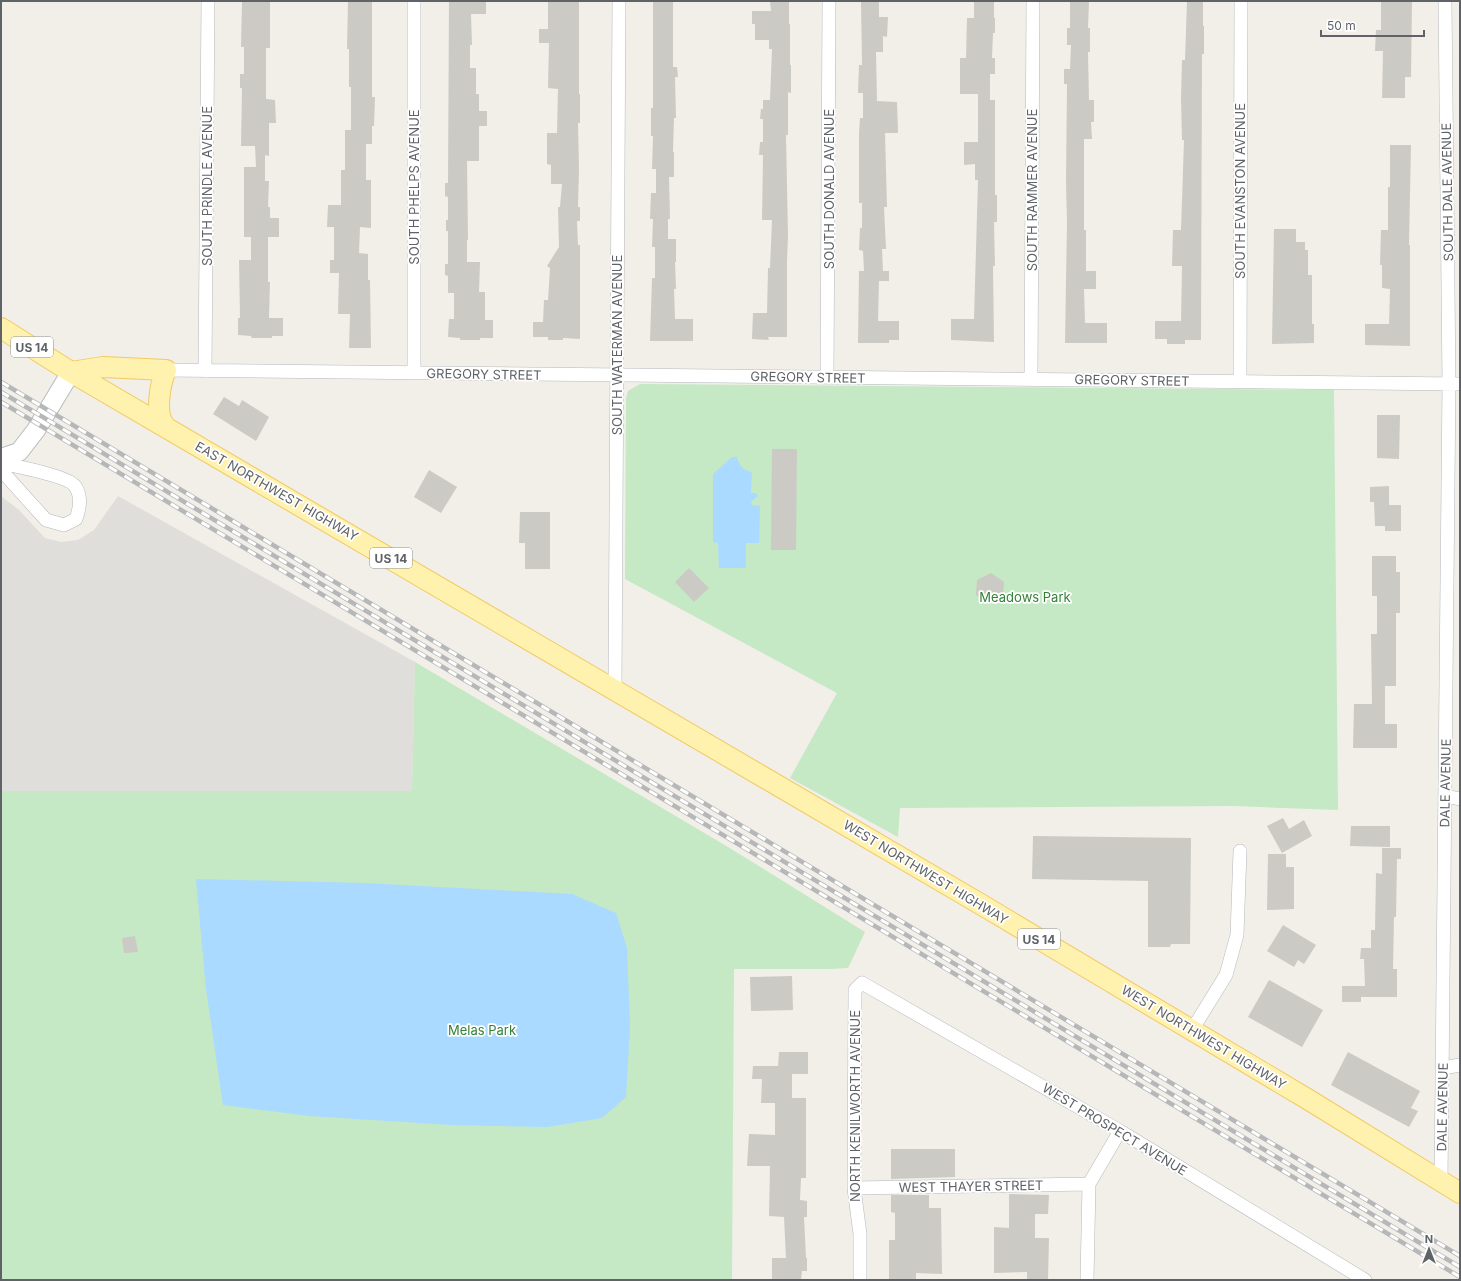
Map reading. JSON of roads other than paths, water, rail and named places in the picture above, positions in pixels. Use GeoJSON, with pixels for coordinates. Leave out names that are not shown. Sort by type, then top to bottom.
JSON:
{"type":"FeatureCollection","features":[{"type":"Feature","properties":{"kind":"main road","name":"EAST NORTHWEST HIGHWAY"},"geometry":{"type":"LineString","coordinates":[[1,328],[71,372],[615,689]]}},
{"type":"Feature","properties":{"kind":"main road"},"geometry":{"type":"LineString","coordinates":[[71,372],[103,367],[166,370],[162,381],[159,409],[160,421],[166,427]]}},
{"type":"Feature","properties":{"kind":"main road","name":"WEST NORTHWEST HIGHWAY"},"geometry":{"type":"LineString","coordinates":[[615,689],[975,900],[1309,1100],[1460,1193]]}},
{"type":"Feature","properties":{"kind":"street","name":"SOUTH PRINDLE AVENUE"},"geometry":{"type":"LineString","coordinates":[[205,371],[208,1]]}},
{"type":"Feature","properties":{"kind":"street","name":"SOUTH PHELPS AVENUE"},"geometry":{"type":"LineString","coordinates":[[414,1],[414,373]]}},
{"type":"Feature","properties":{"kind":"street","name":"SOUTH WATERMAN AVENUE"},"geometry":{"type":"LineString","coordinates":[[615,689],[619,1]]}},
{"type":"Feature","properties":{"kind":"street","name":"SOUTH DONALD AVENUE"},"geometry":{"type":"LineString","coordinates":[[828,377],[830,1]]}},
{"type":"Feature","properties":{"kind":"street","name":"SOUTH RAMMER AVENUE"},"geometry":{"type":"LineString","coordinates":[[1031,380],[1033,1]]}},
{"type":"Feature","properties":{"kind":"street","name":"SOUTH EVANSTON AVENUE"},"geometry":{"type":"LineString","coordinates":[[1240,381],[1241,1]]}},
{"type":"Feature","properties":{"kind":"street","name":"SOUTH DALE AVENUE"},"geometry":{"type":"LineString","coordinates":[[1445,1],[1455,384]]}},
{"type":"Feature","properties":{"kind":"street","name":"GREGORY STREET"},"geometry":{"type":"LineString","coordinates":[[166,370],[1455,384]]}},
{"type":"Feature","properties":{"kind":"street"},"geometry":{"type":"LineString","coordinates":[[1,458],[19,452],[36,430],[71,372]]}},
{"type":"Feature","properties":{"kind":"street","name":"DALE AVENUE"},"geometry":{"type":"LineString","coordinates":[[1441,1182],[1445,796],[1455,384]]}},
{"type":"Feature","properties":{"kind":"street"},"geometry":{"type":"LineString","coordinates":[[1,463],[58,477],[74,484],[79,494],[80,510],[76,519],[64,525],[46,520],[1,470]]}},
{"type":"Feature","properties":{"kind":"street"},"geometry":{"type":"LineString","coordinates":[[1445,796],[1460,799]]}},
{"type":"Feature","properties":{"kind":"street"},"geometry":{"type":"LineString","coordinates":[[1192,1030],[1226,975],[1237,935],[1240,851]]}},
{"type":"Feature","properties":{"kind":"street","name":"WEST PROSPECT AVENUE"},"geometry":{"type":"LineString","coordinates":[[862,983],[1120,1131],[1363,1280]]}},
{"type":"Feature","properties":{"kind":"street","name":"NORTH KENILWORTH AVENUE"},"geometry":{"type":"LineString","coordinates":[[860,1280],[860,1234],[854,1188],[855,990],[862,983]]}},
{"type":"Feature","properties":{"kind":"street"},"geometry":{"type":"LineString","coordinates":[[1442,1068],[1460,1065]]}},
{"type":"Feature","properties":{"kind":"street"},"geometry":{"type":"LineString","coordinates":[[1088,1280],[1089,1184],[1120,1131]]}},
{"type":"Feature","properties":{"kind":"street","name":"WEST THAYER STREET"},"geometry":{"type":"LineString","coordinates":[[854,1188],[1089,1184]]}},
{"type":"Feature","properties":{"kind":"water"},"geometry":{"type":"Polygon","coordinates":[[[732,457],[737,457],[742,467],[752,472],[751,493],[756,493],[758,496],[751,502],[752,505],[760,506],[759,543],[746,543],[746,568],[719,568],[718,543],[713,542],[713,474],[732,457]]]}},
{"type":"Feature","properties":{"kind":"water"},"geometry":{"type":"Polygon","coordinates":[[[196,879],[365,883],[572,894],[616,913],[627,948],[630,1028],[626,1097],[602,1118],[547,1127],[452,1125],[309,1116],[223,1105],[206,989],[196,879]]]}},
{"type":"Feature","properties":{"kind":"railway"},"geometry":{"type":"LineString","coordinates":[[1,382],[1460,1256]]}},
{"type":"Feature","properties":{"kind":"railway"},"geometry":{"type":"LineString","coordinates":[[1,392],[1460,1267]]}},
{"type":"Feature","properties":{"kind":"railway"},"geometry":{"type":"LineString","coordinates":[[1,402],[1460,1277]]}},
{"type":"Feature","properties":{"kind":"park label","name":"Meadows Park"},"geometry":{"type":"Point","coordinates":[1025,597]}},
{"type":"Feature","properties":{"kind":"park label","name":"Melas Park"},"geometry":{"type":"Point","coordinates":[482,1030]}}]}
